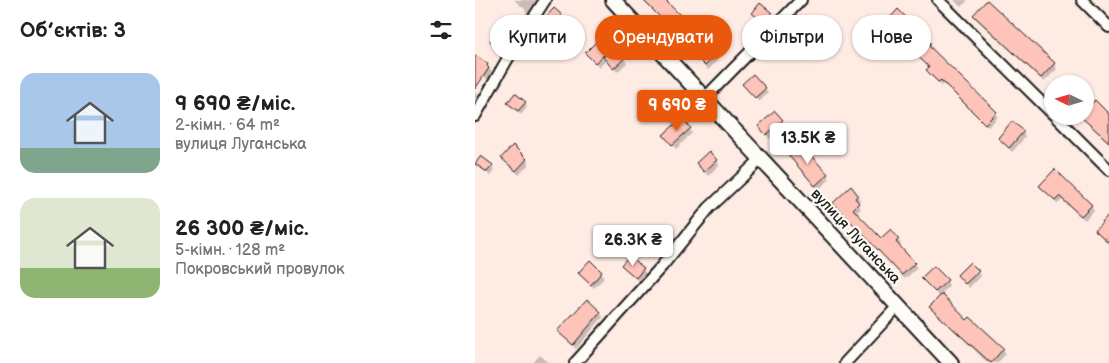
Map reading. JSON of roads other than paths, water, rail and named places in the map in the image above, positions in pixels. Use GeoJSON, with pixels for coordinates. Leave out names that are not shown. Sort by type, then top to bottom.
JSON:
{"type":"FeatureCollection","features":[{"type":"Feature","properties":{"kind":"main road","name":"вулиця Луганська"},"geometry":{"type":"LineString","coordinates":[[613,0],[951,363]]}},
{"type":"Feature","properties":{"kind":"street"},"geometry":{"type":"LineString","coordinates":[[475,116],[512,51],[545,0]]}},
{"type":"Feature","properties":{"kind":"street"},"geometry":{"type":"LineString","coordinates":[[705,98],[801,0]]}},
{"type":"Feature","properties":{"kind":"street"},"geometry":{"type":"LineString","coordinates":[[938,0],[1044,105]]}},
{"type":"Feature","properties":{"kind":"street"},"geometry":{"type":"LineString","coordinates":[[1082,0],[1109,27]]}},
{"type":"Feature","properties":{"kind":"street"},"geometry":{"type":"LineString","coordinates":[[1064,125],[1109,170]]}},
{"type":"Feature","properties":{"kind":"street"},"geometry":{"type":"LineString","coordinates":[[575,363],[663,266],[709,208],[762,158]]}},
{"type":"Feature","properties":{"kind":"street"},"geometry":{"type":"LineString","coordinates":[[845,363],[899,305]]}}]}
